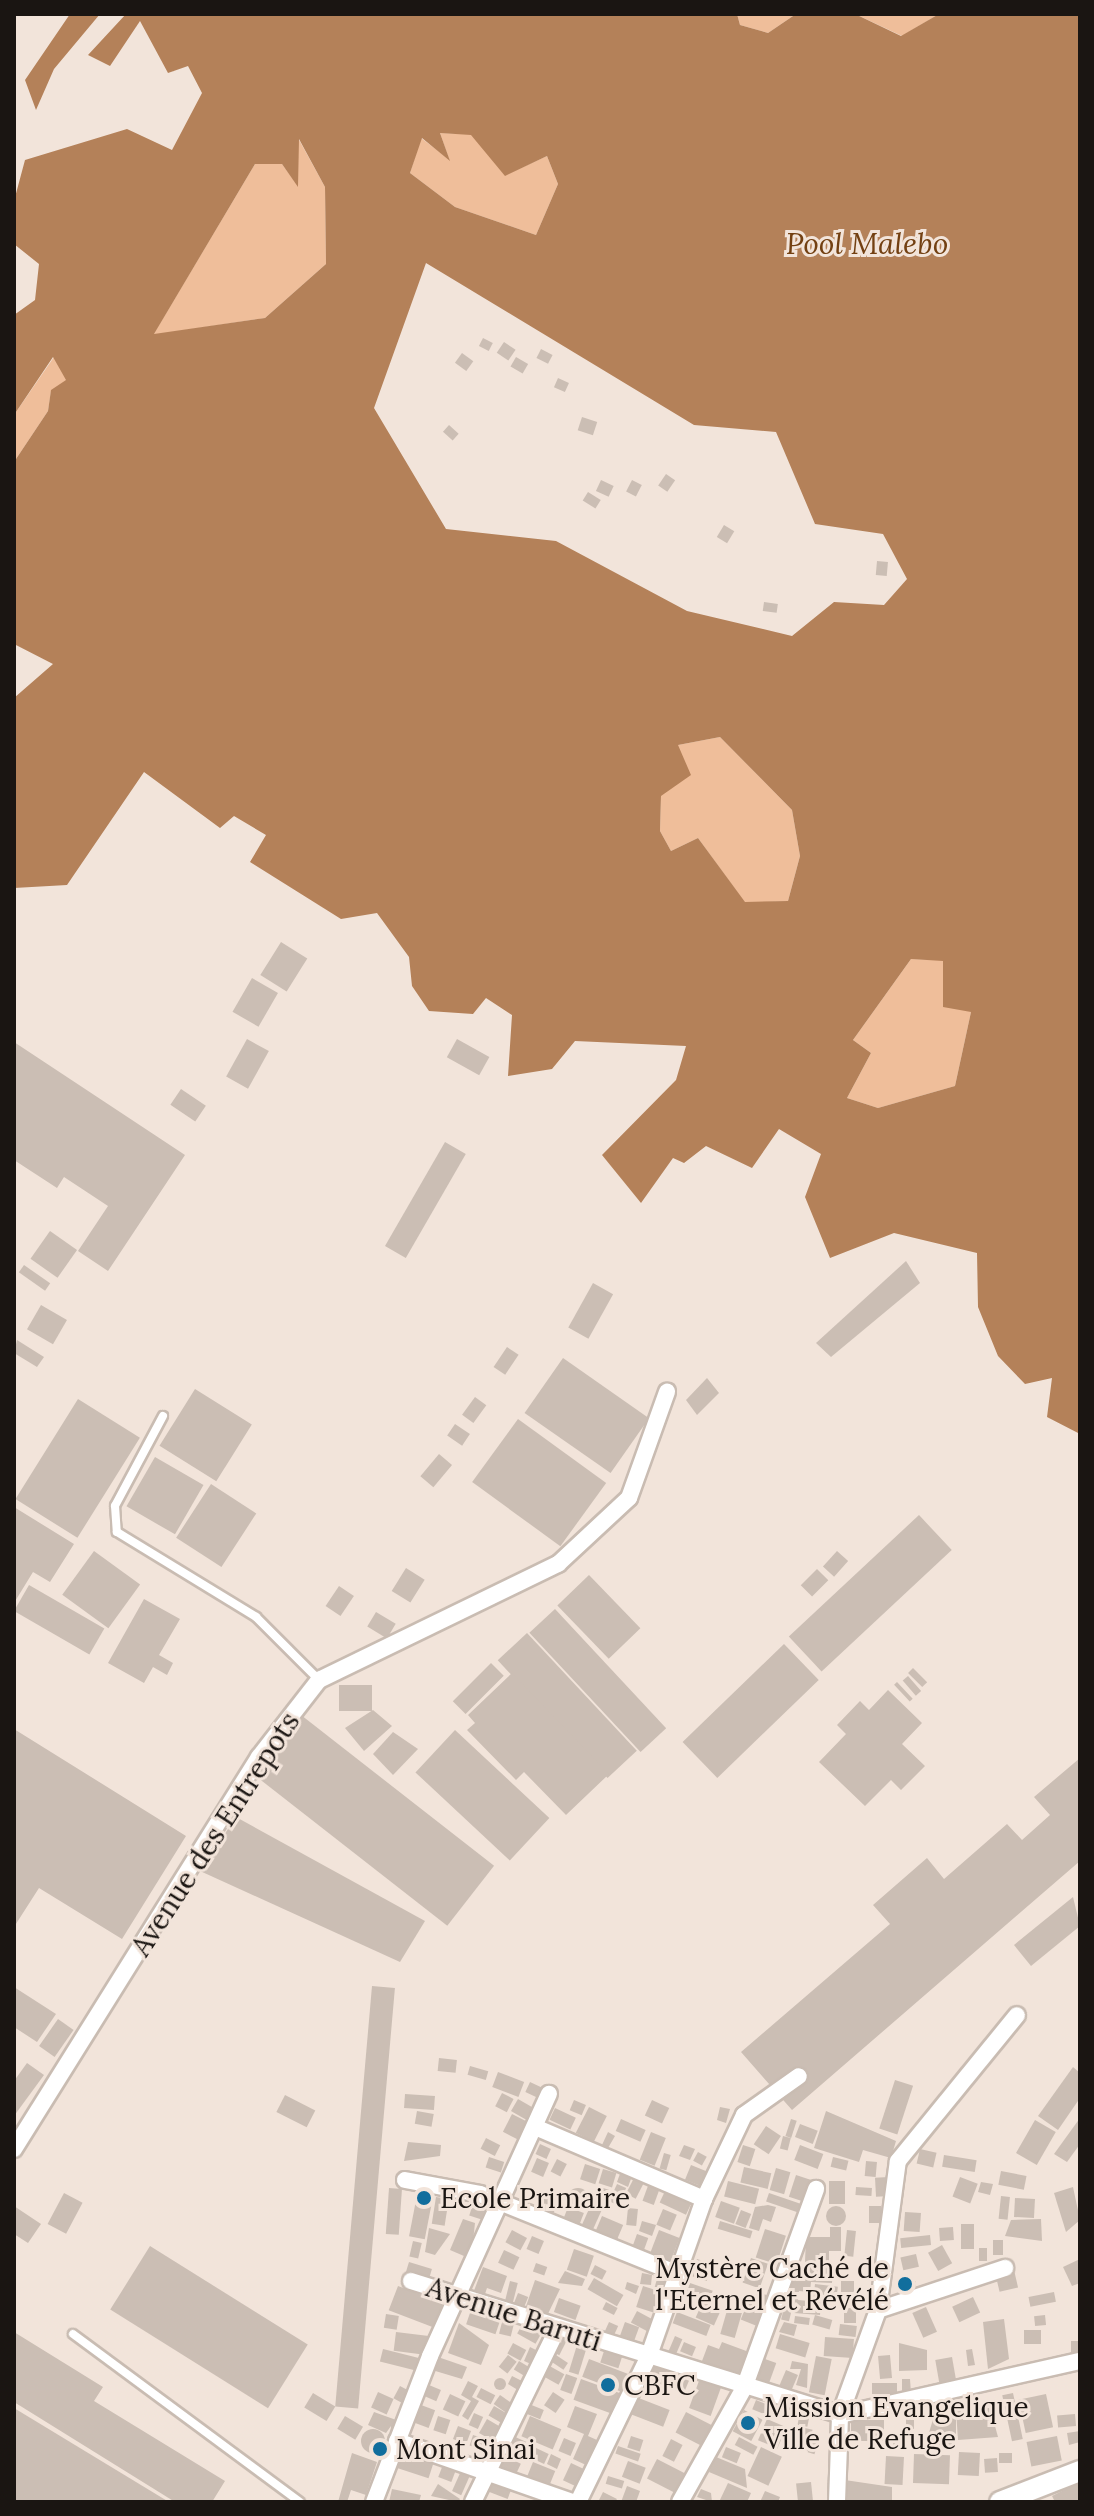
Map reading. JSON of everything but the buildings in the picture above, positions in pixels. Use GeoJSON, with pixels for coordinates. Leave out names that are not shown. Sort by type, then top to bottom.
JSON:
{"type":"FeatureCollection","features":[{"type":"Feature","properties":{"kind":"street","name":"Avenue des Entrepots"},"geometry":{"type":"LineString","coordinates":[[14,2149],[259,1757],[319,1680],[558,1564],[629,1498],[667,1392]]}},
{"type":"Feature","properties":{"kind":"street"},"geometry":{"type":"LineString","coordinates":[[837,2502],[840,2415],[878,2310],[898,2161],[1017,2015]]}},
{"type":"Feature","properties":{"kind":"street"},"geometry":{"type":"LineString","coordinates":[[397,2441],[484,2468],[575,2502],[648,2358],[704,2199],[744,2115],[799,2076]]}},
{"type":"Feature","properties":{"kind":"street"},"geometry":{"type":"LineString","coordinates":[[374,2502],[430,2356],[463,2297],[549,2094]]}},
{"type":"Feature","properties":{"kind":"street"},"geometry":{"type":"LineString","coordinates":[[535,2127],[704,2199]]}},
{"type":"Feature","properties":{"kind":"street"},"geometry":{"type":"LineString","coordinates":[[405,2180],[461,2188],[502,2207],[678,2274]]}},
{"type":"Feature","properties":{"kind":"street"},"geometry":{"type":"LineString","coordinates":[[680,2502],[744,2388],[816,2189]]}},
{"type":"Feature","properties":{"kind":"street"},"geometry":{"type":"LineString","coordinates":[[878,2310],[1005,2268]]}},
{"type":"Feature","properties":{"kind":"street","name":"Avenue Baruti"},"geometry":{"type":"LineString","coordinates":[[411,2281],[744,2388],[840,2415],[1080,2361]]}},
{"type":"Feature","properties":{"kind":"street"},"geometry":{"type":"LineString","coordinates":[[473,2502],[484,2468],[558,2328]]}},
{"type":"Feature","properties":{"kind":"street"},"geometry":{"type":"LineString","coordinates":[[1002,2502],[1080,2471]]}},
{"type":"Feature","properties":{"kind":"lane"},"geometry":{"type":"LineString","coordinates":[[163,1416],[115,1506],[117,1532],[256,1617],[319,1680]]}},
{"type":"Feature","properties":{"kind":"lane"},"geometry":{"type":"LineString","coordinates":[[73,2334],[300,2502]]}},
{"type":"Feature","properties":{"kind":"shaded area"},"geometry":{"type":"Polygon","coordinates":[[[737,14],[796,14],[768,33],[740,25],[737,14]]]}},
{"type":"Feature","properties":{"kind":"shaded area"},"geometry":{"type":"Polygon","coordinates":[[[855,14],[939,14],[902,36],[855,14]]]}},
{"type":"Feature","properties":{"kind":"shaded area"},"geometry":{"type":"Polygon","coordinates":[[[440,133],[471,134],[505,175],[547,156],[558,184],[536,235],[455,207],[410,173],[421,138],[449,159],[440,133]]]}},
{"type":"Feature","properties":{"kind":"shaded area"},"geometry":{"type":"Polygon","coordinates":[[[298,138],[325,187],[326,264],[265,318],[153,335],[255,164],[282,164],[298,186],[298,138]]]}},
{"type":"Feature","properties":{"kind":"shaded area"},"geometry":{"type":"Polygon","coordinates":[[[54,357],[67,380],[51,391],[48,411],[14,462],[14,415],[54,357]]]}},
{"type":"Feature","properties":{"kind":"shaded area"},"geometry":{"type":"Polygon","coordinates":[[[720,737],[792,810],[800,856],[788,901],[745,903],[698,838],[671,851],[660,831],[661,796],[678,745],[720,737]]]}},
{"type":"Feature","properties":{"kind":"shaded area"},"geometry":{"type":"Polygon","coordinates":[[[911,959],[943,960],[971,1012],[955,1086],[878,1108],[847,1098],[871,1053],[853,1040],[911,959]]]}},
{"type":"Feature","properties":{"kind":"water"},"geometry":{"type":"Polygon","coordinates":[[[70,14],[100,14],[54,69],[36,110],[25,80],[70,14]]]}},
{"type":"Feature","properties":{"kind":"water","name":"Pool Malebo"},"geometry":{"type":"Polygon","coordinates":[[[126,14],[737,14],[740,25],[768,33],[796,14],[855,14],[901,36],[939,14],[1080,14],[1080,1434],[1047,1417],[1052,1378],[1025,1384],[998,1356],[978,1307],[977,1253],[894,1233],[830,1258],[805,1197],[821,1154],[779,1129],[752,1168],[706,1146],[684,1163],[673,1158],[641,1203],[602,1155],[676,1080],[686,1046],[575,1041],[552,1069],[508,1076],[512,1015],[486,998],[473,1014],[429,1011],[412,986],[409,957],[377,913],[341,919],[250,862],[266,835],[234,816],[220,828],[144,772],[67,885],[14,888],[14,698],[53,664],[14,644],[14,462],[48,411],[51,390],[66,380],[53,357],[14,415],[14,315],[35,300],[39,264],[14,244],[14,201],[25,160],[127,129],[172,150],[202,93],[188,66],[168,73],[140,21],[110,66],[88,55],[126,14]],[[440,133],[450,161],[422,138],[410,173],[455,207],[536,235],[558,184],[547,156],[505,176],[471,135],[440,133]],[[299,139],[298,187],[282,164],[255,164],[154,334],[265,318],[326,264],[325,187],[299,139]],[[426,263],[374,408],[446,529],[556,541],[687,611],[792,636],[834,602],[884,605],[907,579],[883,534],[815,524],[776,432],[694,425],[426,263]],[[720,737],[678,745],[691,775],[661,796],[660,831],[671,851],[698,838],[745,902],[788,901],[800,856],[792,810],[720,737]],[[911,959],[853,1040],[871,1053],[847,1098],[878,1108],[955,1086],[971,1012],[943,1007],[943,961],[911,959]]]}},
{"type":"Feature","properties":{"kind":"place","name":"Ecole Primaire"},"geometry":{"type":"Point","coordinates":[424,2198]}},
{"type":"Feature","properties":{"kind":"place","name":"Mystère Caché de l'Eternel et Révélé"},"geometry":{"type":"Point","coordinates":[905,2284]}},
{"type":"Feature","properties":{"kind":"place","name":"CBFC"},"geometry":{"type":"Point","coordinates":[608,2385]}},
{"type":"Feature","properties":{"kind":"place","name":"Mission Evangelique Ville de Refuge"},"geometry":{"type":"Point","coordinates":[748,2423]}},
{"type":"Feature","properties":{"kind":"place","name":"Mont Sinai"},"geometry":{"type":"Point","coordinates":[380,2449]}}]}
